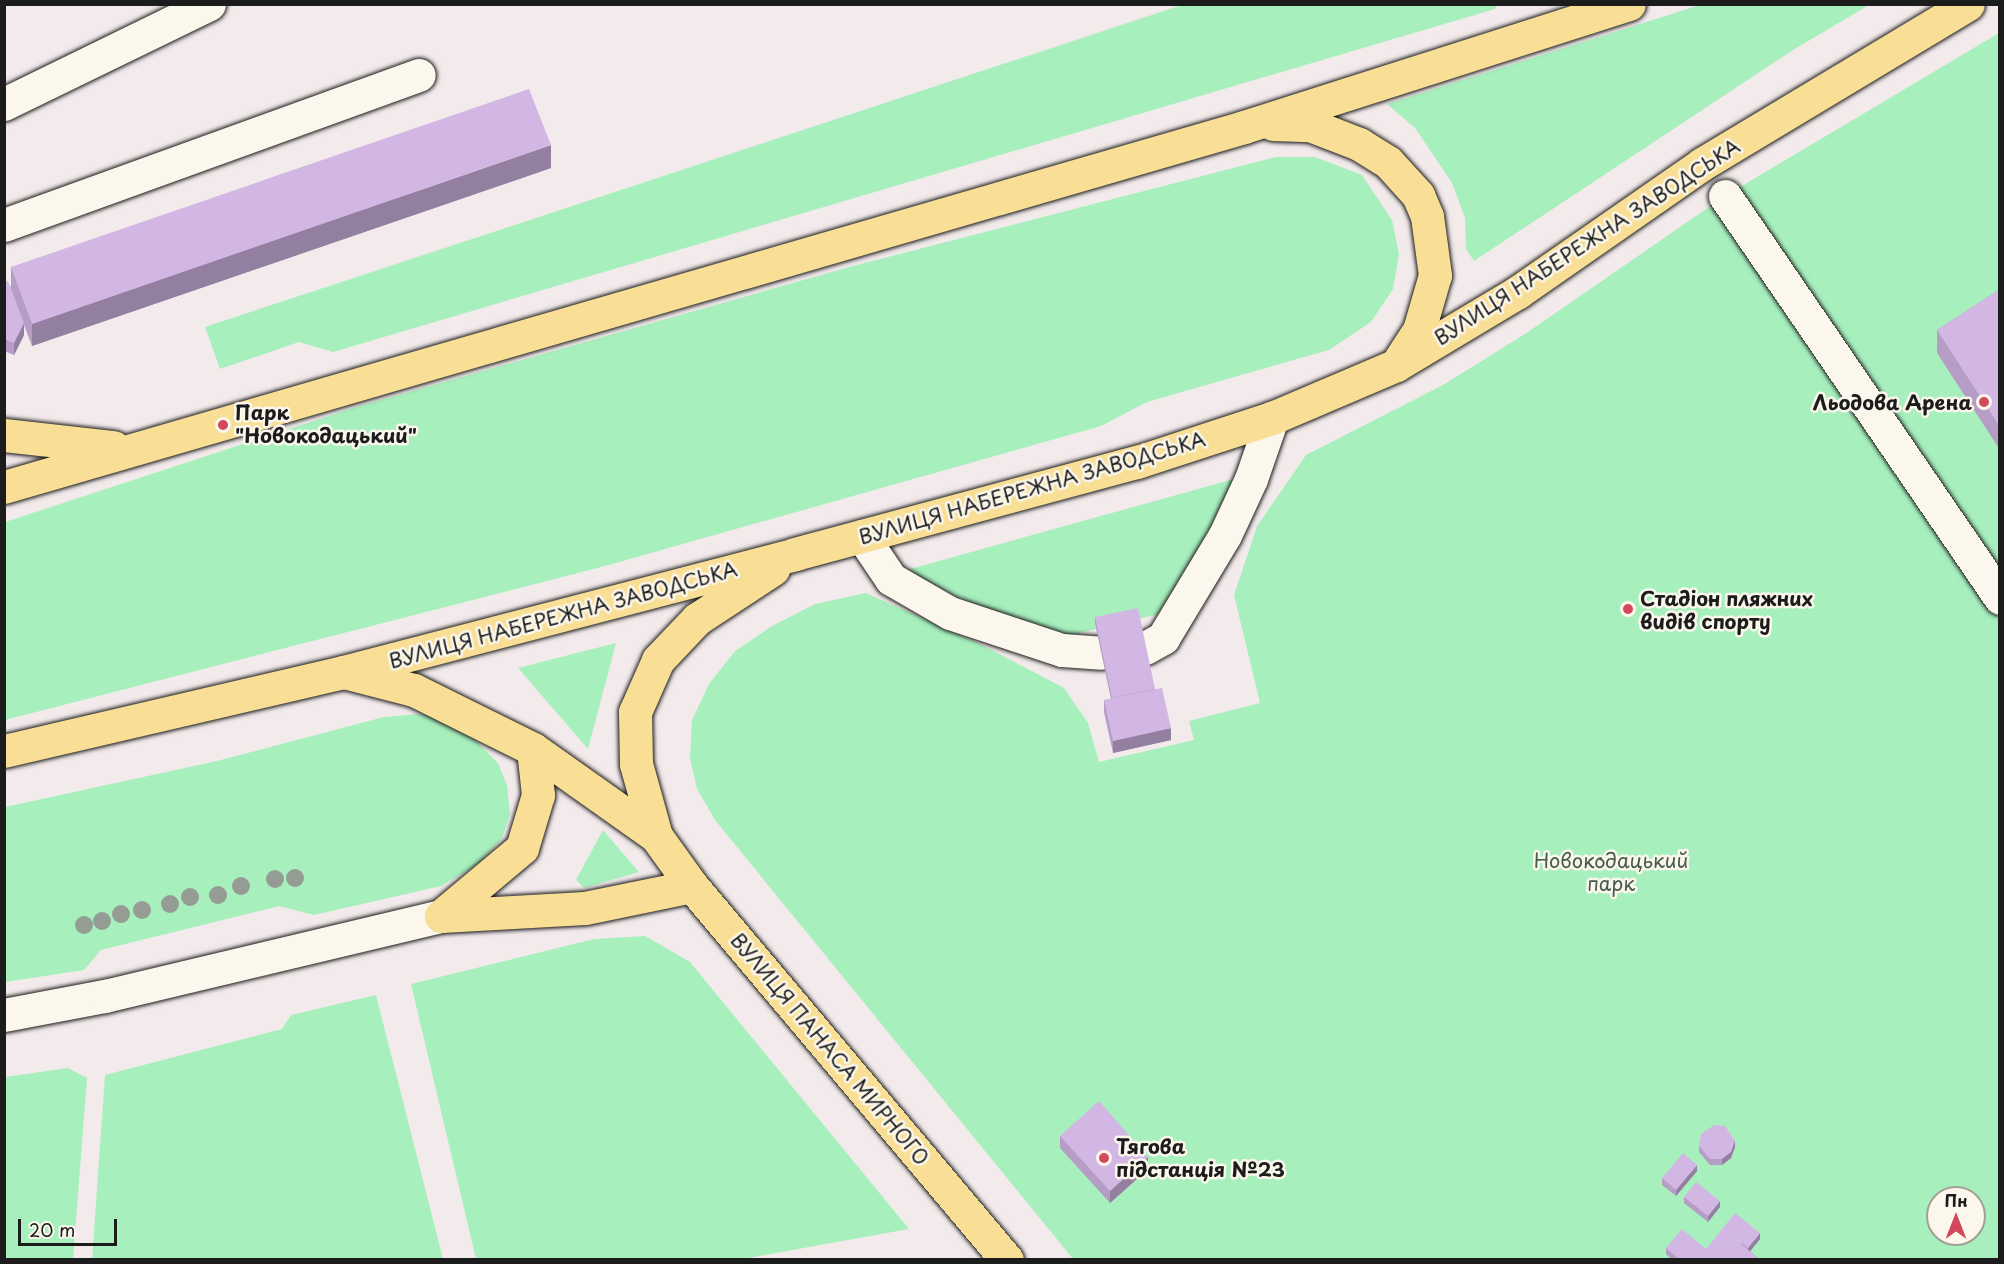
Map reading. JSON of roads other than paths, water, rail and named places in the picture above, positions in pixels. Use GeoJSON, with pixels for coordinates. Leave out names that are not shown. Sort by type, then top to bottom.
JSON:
{"type":"FeatureCollection","features":[{"type":"Feature","properties":{"kind":"main road"},"geometry":{"type":"LineString","coordinates":[[4,487],[1244,127],[1629,4]]}},
{"type":"Feature","properties":{"kind":"main road","name":"ВУЛИЦЯ НАБЕРЕЖНА ЗАВОДСЬКА"},"geometry":{"type":"LineString","coordinates":[[4,751],[343,672],[795,554],[1137,462],[1272,418],[1396,365],[1518,292],[1702,164],[1968,4]]}},
{"type":"Feature","properties":{"kind":"main road"},"geometry":{"type":"LineString","coordinates":[[1244,127],[1290,122],[1359,144],[1388,162],[1418,195],[1427,216],[1435,275],[1419,330],[1396,365]]}},
{"type":"Feature","properties":{"kind":"main road"},"geometry":{"type":"LineString","coordinates":[[4,435],[136,449]]}},
{"type":"Feature","properties":{"kind":"main road"},"geometry":{"type":"LineString","coordinates":[[656,836],[636,764],[635,712],[658,660],[697,619],[795,554]]}},
{"type":"Feature","properties":{"kind":"main road"},"geometry":{"type":"LineString","coordinates":[[343,672],[414,690],[533,748],[656,836]]}},
{"type":"Feature","properties":{"kind":"main road"},"geometry":{"type":"LineString","coordinates":[[441,916],[522,848],[538,795],[533,748]]}},
{"type":"Feature","properties":{"kind":"main road","name":"ВУЛИЦЯ ПАНАСА МИРНОГО"},"geometry":{"type":"LineString","coordinates":[[656,836],[692,886],[1007,1260]]}},
{"type":"Feature","properties":{"kind":"main road"},"geometry":{"type":"LineString","coordinates":[[441,916],[585,908],[692,886]]}},
{"type":"Feature","properties":{"kind":"street"},"geometry":{"type":"LineString","coordinates":[[4,104],[209,4]]}},
{"type":"Feature","properties":{"kind":"street"},"geometry":{"type":"LineString","coordinates":[[4,225],[419,75]]}},
{"type":"Feature","properties":{"kind":"street"},"geometry":{"type":"LineString","coordinates":[[1725,196],[2000,598]]}},
{"type":"Feature","properties":{"kind":"street"},"geometry":{"type":"LineString","coordinates":[[1145,648],[1163,638],[1225,535],[1251,479],[1272,418]]}},
{"type":"Feature","properties":{"kind":"street"},"geometry":{"type":"LineString","coordinates":[[862,536],[891,579],[950,613],[1062,650],[1101,652]]}},
{"type":"Feature","properties":{"kind":"street"},"geometry":{"type":"LineString","coordinates":[[4,1015],[218,970],[441,916]]}},
{"type":"Feature","properties":{"kind":"place","name":"Льодова Арена"},"geometry":{"type":"Point","coordinates":[1984,402]}},
{"type":"Feature","properties":{"kind":"place","name":"Парк \"Новокодацький\""},"geometry":{"type":"Point","coordinates":[223,425]}},
{"type":"Feature","properties":{"kind":"place","name":"Стадіон пляжних видів спорту"},"geometry":{"type":"Point","coordinates":[1628,609]}},
{"type":"Feature","properties":{"kind":"place","name":"Тягова пiдстанцiя №23"},"geometry":{"type":"Point","coordinates":[1104,1158]}},
{"type":"Feature","properties":{"kind":"park label","name":"Новокодацький парк"},"geometry":{"type":"Point","coordinates":[1611,872]}}]}
